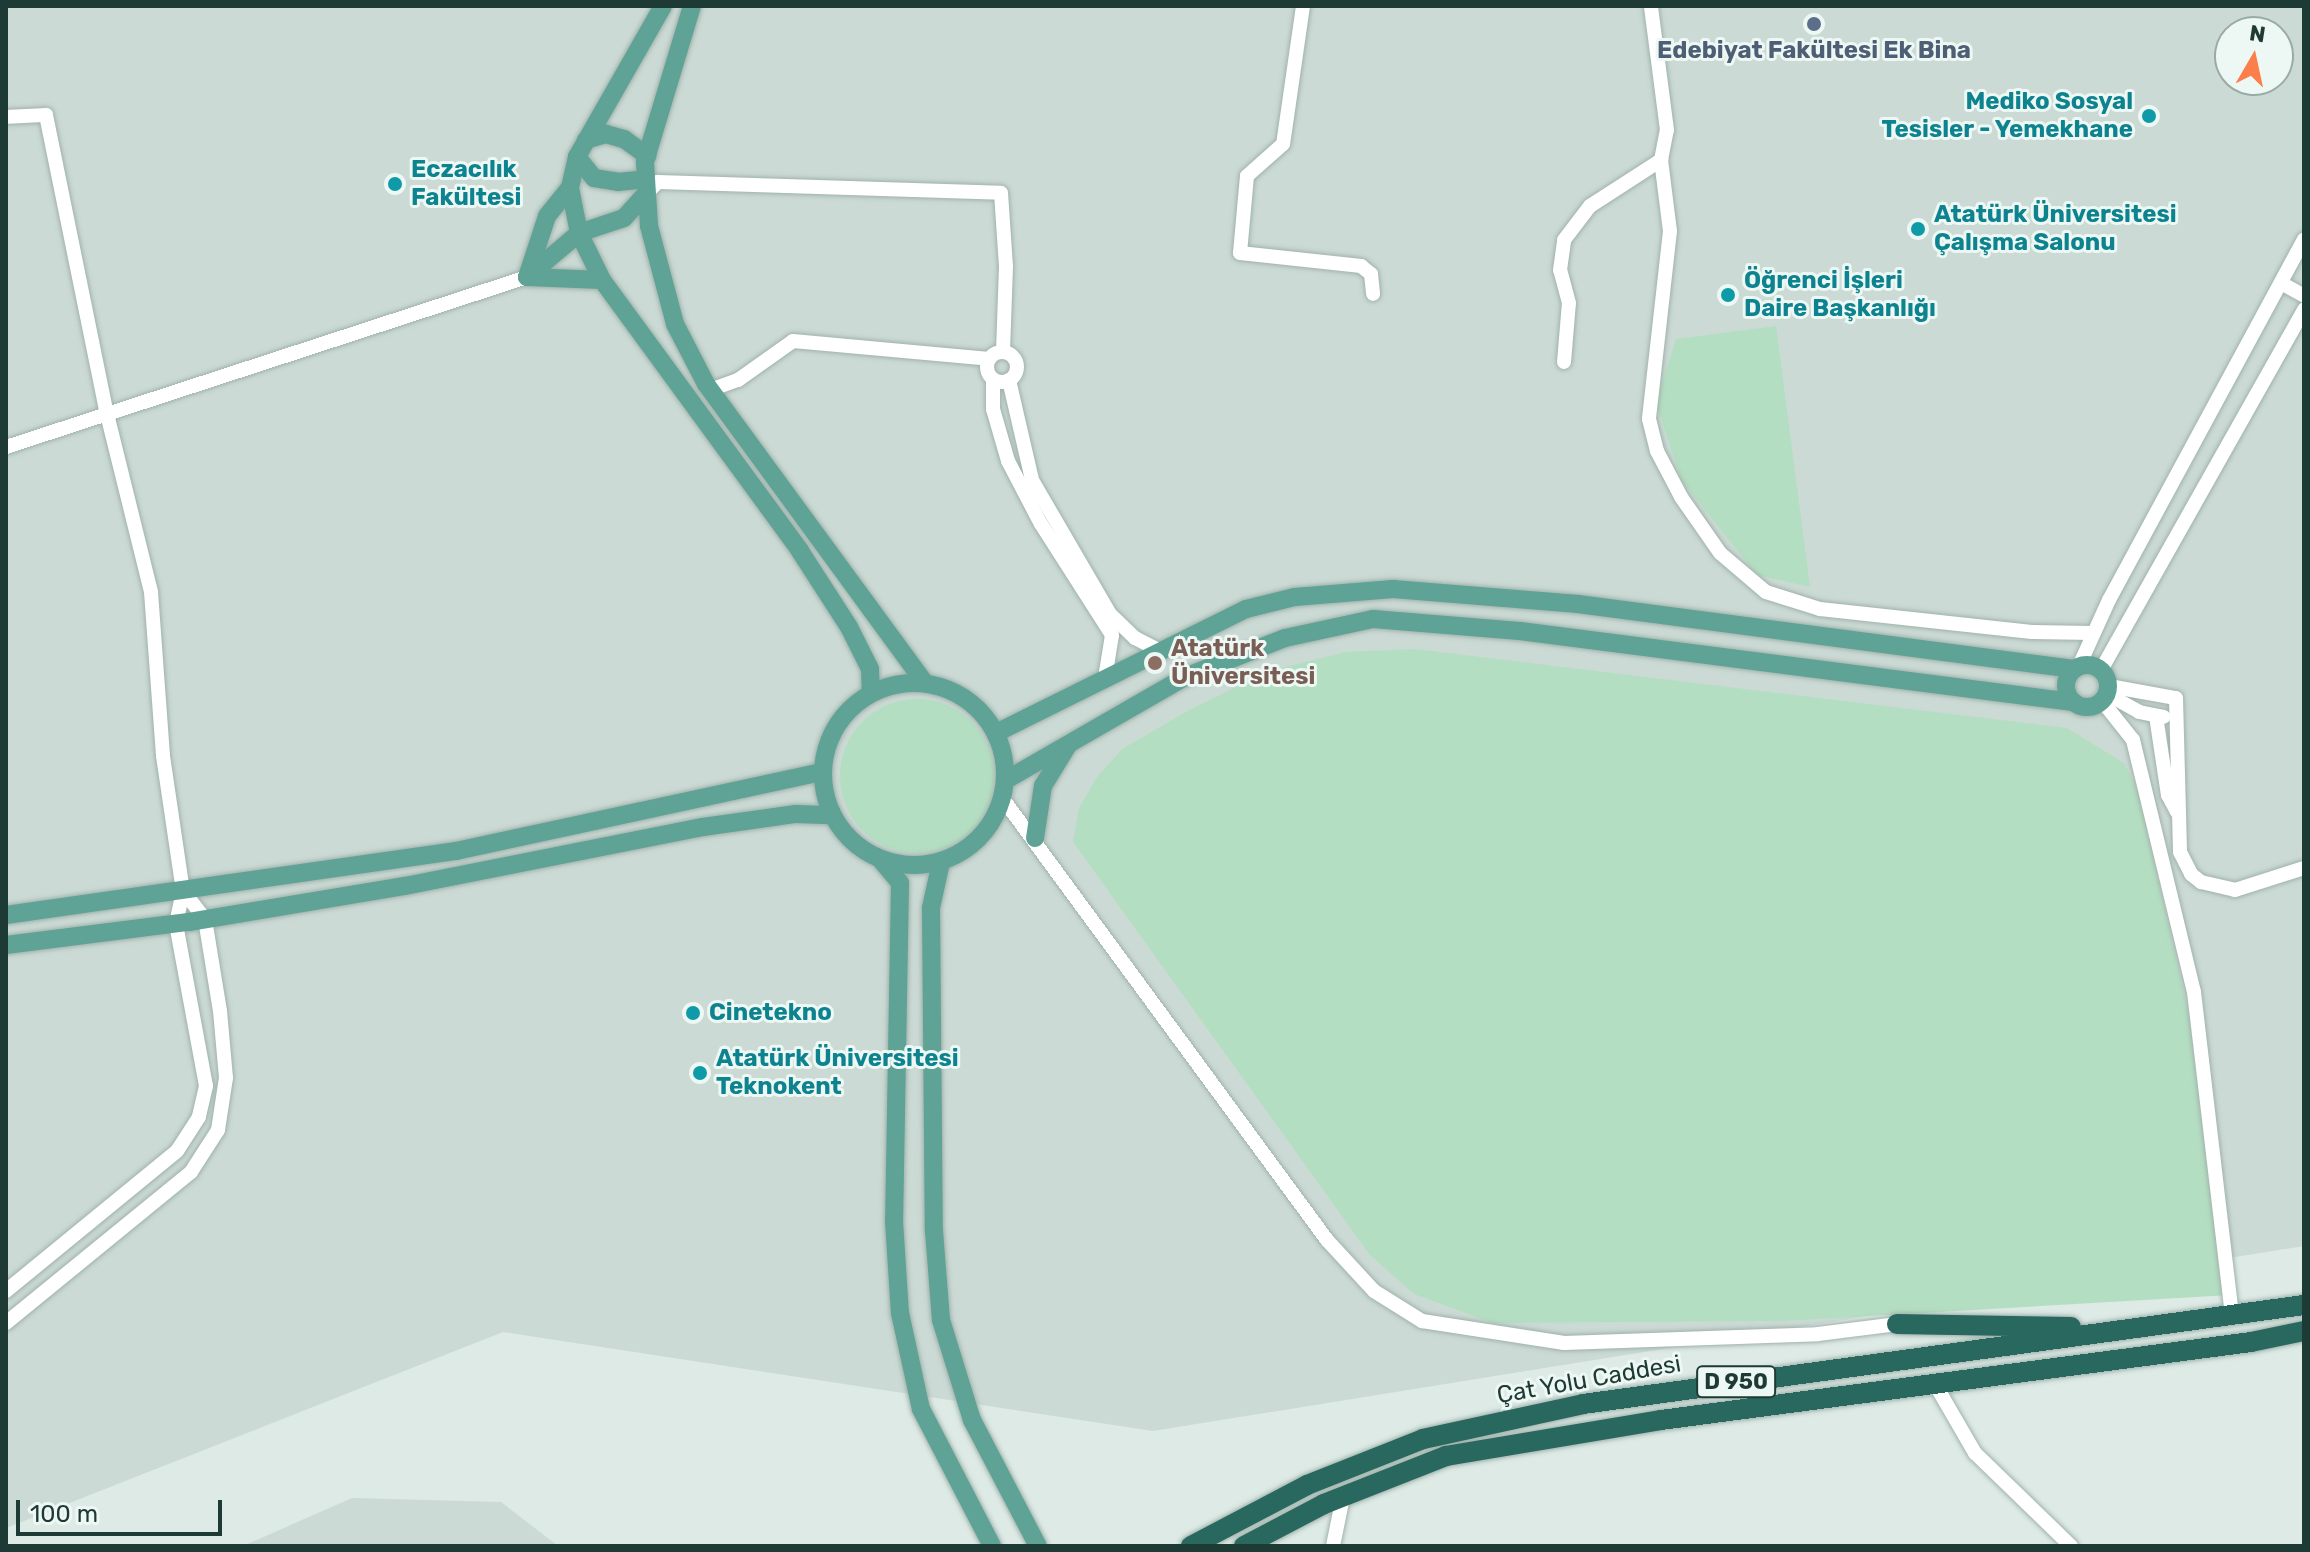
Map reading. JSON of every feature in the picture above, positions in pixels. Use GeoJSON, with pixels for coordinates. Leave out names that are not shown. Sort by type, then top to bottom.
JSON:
{"type":"FeatureCollection","features":[{"type":"Feature","properties":{"kind":"highway","name":"Çat Yolu Caddesi"},"geometry":{"type":"LineString","coordinates":[[1191,1546],[1307,1485],[1423,1439],[1583,1404],[2304,1305]]}},
{"type":"Feature","properties":{"kind":"highway"},"geometry":{"type":"LineString","coordinates":[[1897,1324],[2127,1328]]}},
{"type":"Feature","properties":{"kind":"highway","name":"D 950"},"geometry":{"type":"LineString","coordinates":[[1244,1546],[1343,1497],[1446,1456],[1661,1420],[2304,1331]]}},
{"type":"Feature","properties":{"kind":"main road"},"geometry":{"type":"LineString","coordinates":[[663,6],[577,157],[570,188],[579,233],[602,280],[800,551],[870,669],[871,693]]}},
{"type":"Feature","properties":{"kind":"main road"},"geometry":{"type":"LineString","coordinates":[[692,6],[647,156],[649,185],[675,324],[710,390],[925,683]]}},
{"type":"Feature","properties":{"kind":"main road"},"geometry":{"type":"LineString","coordinates":[[586,140],[606,134],[624,139],[647,156]]}},
{"type":"Feature","properties":{"kind":"main road"},"geometry":{"type":"LineString","coordinates":[[577,157],[594,178],[649,185]]}},
{"type":"Feature","properties":{"kind":"main road"},"geometry":{"type":"LineString","coordinates":[[527,277],[579,233],[624,218],[649,185]]}},
{"type":"Feature","properties":{"kind":"main road"},"geometry":{"type":"LineString","coordinates":[[527,277],[547,216],[570,188]]}},
{"type":"Feature","properties":{"kind":"main road"},"geometry":{"type":"LineString","coordinates":[[527,277],[602,280]]}},
{"type":"Feature","properties":{"kind":"main road"},"geometry":{"type":"LineString","coordinates":[[996,733],[1246,609],[1295,597],[1393,589],[1578,604],[2077,668],[2105,688],[2089,708],[2073,702],[1550,634],[1373,619],[1285,638],[1185,677],[1006,780]]}},
{"type":"Feature","properties":{"kind":"main road"},"geometry":{"type":"LineString","coordinates":[[2073,702],[2066,687],[2077,668]]}},
{"type":"Feature","properties":{"kind":"main road"},"geometry":{"type":"LineString","coordinates":[[925,683],[966,700],[996,733],[1006,780],[1003,799],[982,836],[941,862],[901,865],[861,849],[832,815],[822,772],[827,742],[843,716],[871,693],[894,684],[925,683]]}},
{"type":"Feature","properties":{"kind":"main road"},"geometry":{"type":"LineString","coordinates":[[1035,838],[1043,786],[1069,744]]}},
{"type":"Feature","properties":{"kind":"main road"},"geometry":{"type":"LineString","coordinates":[[6,915],[456,851],[822,772]]}},
{"type":"Feature","properties":{"kind":"main road"},"geometry":{"type":"LineString","coordinates":[[6,945],[176,924],[703,827],[796,814],[832,815]]}},
{"type":"Feature","properties":{"kind":"main road"},"geometry":{"type":"LineString","coordinates":[[880,859],[900,883],[894,1221],[900,1313],[921,1409],[992,1546]]}},
{"type":"Feature","properties":{"kind":"main road"},"geometry":{"type":"LineString","coordinates":[[941,862],[931,923],[934,1231],[941,1320],[972,1420],[1038,1546]]}},
{"type":"Feature","properties":{"kind":"street"},"geometry":{"type":"LineString","coordinates":[[1303,6],[1283,144],[1247,176],[1240,253],[1361,266],[1371,274],[1373,294]]}},
{"type":"Feature","properties":{"kind":"street"},"geometry":{"type":"LineString","coordinates":[[1651,6],[1667,130],[1661,160],[1670,231],[1649,419],[1657,451],[1681,497],[1720,553],[1766,592],[1820,609],[2032,632],[2092,633]]}},
{"type":"Feature","properties":{"kind":"street"},"geometry":{"type":"LineString","coordinates":[[6,117],[46,115],[106,410],[151,592],[163,756],[183,891],[176,924],[204,1058],[206,1086],[199,1117],[177,1151],[6,1291]]}},
{"type":"Feature","properties":{"kind":"street"},"geometry":{"type":"LineString","coordinates":[[1564,362],[1569,303],[1560,270],[1564,240],[1590,206],[1661,160]]}},
{"type":"Feature","properties":{"kind":"street"},"geometry":{"type":"LineString","coordinates":[[649,185],[1001,193],[1006,266],[1003,352],[1017,366],[1009,380],[1032,480],[1110,614],[1135,638],[1161,651]]}},
{"type":"Feature","properties":{"kind":"street"},"geometry":{"type":"LineString","coordinates":[[2077,668],[2092,633],[2173,488],[2304,239]]}},
{"type":"Feature","properties":{"kind":"street"},"geometry":{"type":"LineString","coordinates":[[6,447],[106,410],[527,277]]}},
{"type":"Feature","properties":{"kind":"street"},"geometry":{"type":"LineString","coordinates":[[2281,283],[2304,296]]}},
{"type":"Feature","properties":{"kind":"street"},"geometry":{"type":"LineString","coordinates":[[2105,688],[2200,500],[2304,309]]}},
{"type":"Feature","properties":{"kind":"street"},"geometry":{"type":"LineString","coordinates":[[710,390],[738,380],[793,341],[989,359],[1003,352]]}},
{"type":"Feature","properties":{"kind":"street"},"geometry":{"type":"LineString","coordinates":[[989,359],[993,409],[1008,461],[1041,524],[1112,635],[1105,678]]}},
{"type":"Feature","properties":{"kind":"street"},"geometry":{"type":"LineString","coordinates":[[993,379],[1009,380]]}},
{"type":"Feature","properties":{"kind":"street"},"geometry":{"type":"LineString","coordinates":[[2173,488],[2200,500]]}},
{"type":"Feature","properties":{"kind":"street"},"geometry":{"type":"LineString","coordinates":[[2105,688],[2156,716],[2176,719]]}},
{"type":"Feature","properties":{"kind":"street"},"geometry":{"type":"LineString","coordinates":[[2105,688],[2176,698],[2180,852],[2201,882],[2235,890],[2304,868]]}},
{"type":"Feature","properties":{"kind":"street"},"geometry":{"type":"LineString","coordinates":[[2105,688],[2133,740],[2194,992],[2232,1317]]}},
{"type":"Feature","properties":{"kind":"street"},"geometry":{"type":"LineString","coordinates":[[2156,716],[2168,795],[2179,815]]}},
{"type":"Feature","properties":{"kind":"street"},"geometry":{"type":"LineString","coordinates":[[1003,799],[1035,838],[1327,1240],[1374,1291],[1422,1321],[1564,1343],[1818,1334],[1897,1324]]}},
{"type":"Feature","properties":{"kind":"street"},"geometry":{"type":"LineString","coordinates":[[6,1323],[191,1172],[218,1130],[226,1078],[205,919],[183,891]]}},
{"type":"Feature","properties":{"kind":"street"},"geometry":{"type":"LineString","coordinates":[[1935,1384],[1975,1453],[2071,1546]]}},
{"type":"Feature","properties":{"kind":"street"},"geometry":{"type":"LineString","coordinates":[[1333,1546],[1343,1497]]}},
{"type":"Feature","properties":{"kind":"shaded area","name":"Atatürk Üniversitesi"},"geometry":{"type":"Polygon","coordinates":[[[6,6],[2304,6],[2304,1246],[1153,1431],[503,1332],[6,1528],[6,6]]]}},
{"type":"Feature","properties":{"kind":"shaded area"},"geometry":{"type":"Polygon","coordinates":[[[352,1498],[501,1502],[558,1546],[243,1546],[352,1498]]]}},
{"type":"Feature","properties":{"kind":"green space"},"geometry":{"type":"Polygon","coordinates":[[[1776,326],[1810,587],[1757,575],[1682,481],[1656,403],[1676,339],[1776,326]]]}},
{"type":"Feature","properties":{"kind":"green space"},"geometry":{"type":"Polygon","coordinates":[[[1415,649],[2067,728],[2124,763],[2138,791],[2198,1056],[2230,1295],[1783,1321],[1493,1323],[1414,1294],[1370,1255],[1073,842],[1079,808],[1097,777],[1122,749],[1191,709],[1269,671],[1345,652],[1415,649]]]}},
{"type":"Feature","properties":{"kind":"green space"},"geometry":{"type":"Polygon","coordinates":[[[917,699],[947,705],[972,721],[988,746],[994,776],[988,806],[972,831],[947,847],[917,853],[887,847],[862,831],[846,806],[840,776],[846,746],[862,721],[887,705],[917,699]]]}},
{"type":"Feature","properties":{"kind":"place","name":"Edebiyat Fakültesi Ek Bina"},"geometry":{"type":"Point","coordinates":[1814,24]}},
{"type":"Feature","properties":{"kind":"place","name":"Mediko Sosyal Tesisler - Yemekhane"},"geometry":{"type":"Point","coordinates":[2149,116]}},
{"type":"Feature","properties":{"kind":"place","name":"Eczacılık Fakültesi"},"geometry":{"type":"Point","coordinates":[395,184]}},
{"type":"Feature","properties":{"kind":"place","name":"Atatürk Üniversitesi Çalışma Salonu"},"geometry":{"type":"Point","coordinates":[1918,229]}},
{"type":"Feature","properties":{"kind":"place","name":"Öğrenci İşleri Daire Başkanlığı"},"geometry":{"type":"Point","coordinates":[1728,295]}},
{"type":"Feature","properties":{"kind":"place","name":"Atatürk Üniversitesi"},"geometry":{"type":"Point","coordinates":[1155,663]}},
{"type":"Feature","properties":{"kind":"place","name":"Cinetekno"},"geometry":{"type":"Point","coordinates":[693,1013]}},
{"type":"Feature","properties":{"kind":"place","name":"Atatürk Üniversitesi Teknokent"},"geometry":{"type":"Point","coordinates":[700,1073]}}]}
